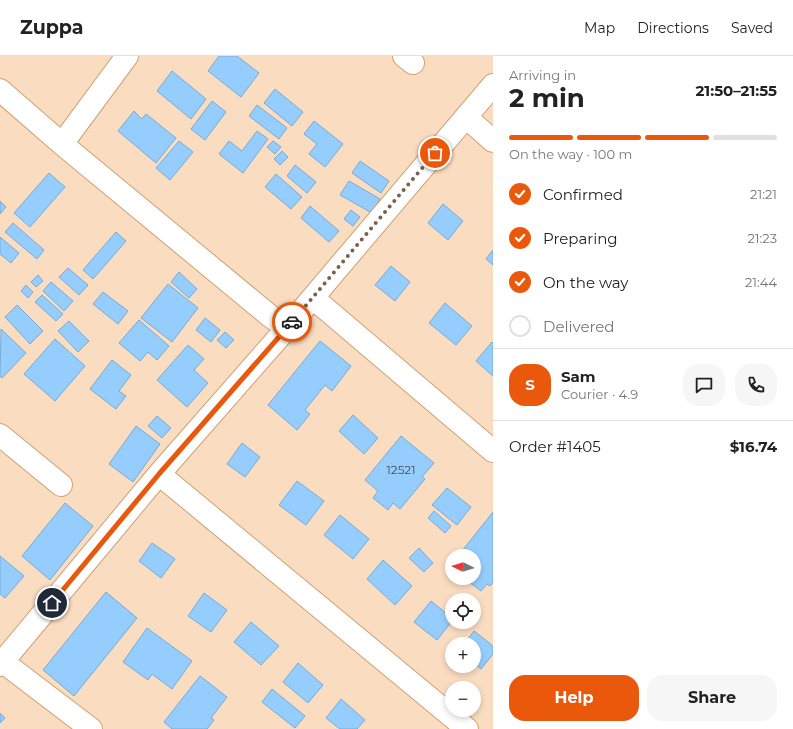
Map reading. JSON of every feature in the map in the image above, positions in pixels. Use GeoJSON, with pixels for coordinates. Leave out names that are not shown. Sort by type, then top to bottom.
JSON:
{"type":"FeatureCollection","features":[{"type":"Feature","properties":{"kind":"street"},"geometry":{"type":"LineString","coordinates":[[62,144],[127,56]]}},
{"type":"Feature","properties":{"kind":"street"},"geometry":{"type":"LineString","coordinates":[[91,729],[1,663],[159,474],[313,298],[493,85]]}},
{"type":"Feature","properties":{"kind":"street"},"geometry":{"type":"LineString","coordinates":[[0,90],[62,144],[270,316],[287,328]]}},
{"type":"Feature","properties":{"kind":"street"},"geometry":{"type":"LineString","coordinates":[[466,117],[493,141]]}},
{"type":"Feature","properties":{"kind":"street"},"geometry":{"type":"LineString","coordinates":[[313,298],[493,450]]}},
{"type":"Feature","properties":{"kind":"street"},"geometry":{"type":"LineString","coordinates":[[0,434],[62,484]]}},
{"type":"Feature","properties":{"kind":"street"},"geometry":{"type":"LineString","coordinates":[[159,474],[467,729]]}},
{"type":"Feature","properties":{"kind":"building"},"geometry":{"type":"Polygon","coordinates":[[[219,56],[237,56],[259,73],[241,97],[208,71],[219,56]]]}},
{"type":"Feature","properties":{"kind":"building"},"geometry":{"type":"Polygon","coordinates":[[[172,71],[206,99],[191,119],[157,91],[172,71]]]}},
{"type":"Feature","properties":{"kind":"building"},"geometry":{"type":"Polygon","coordinates":[[[275,89],[303,112],[292,126],[264,103],[275,89]]]}},
{"type":"Feature","properties":{"kind":"building"},"geometry":{"type":"Polygon","coordinates":[[[212,101],[226,112],[205,140],[191,129],[212,101]]]}},
{"type":"Feature","properties":{"kind":"building"},"geometry":{"type":"Polygon","coordinates":[[[257,105],[287,128],[279,139],[249,116],[257,105]]]}},
{"type":"Feature","properties":{"kind":"building"},"geometry":{"type":"Polygon","coordinates":[[[134,111],[142,119],[146,114],[176,138],[156,163],[118,131],[134,111]]]}},
{"type":"Feature","properties":{"kind":"building"},"geometry":{"type":"Polygon","coordinates":[[[314,121],[343,144],[325,167],[309,154],[317,144],[304,134],[314,121]]]}},
{"type":"Feature","properties":{"kind":"building"},"geometry":{"type":"Polygon","coordinates":[[[257,131],[268,139],[243,173],[219,154],[229,141],[242,151],[257,131]]]}},
{"type":"Feature","properties":{"kind":"building"},"geometry":{"type":"Polygon","coordinates":[[[179,141],[193,152],[170,180],[156,168],[179,141]]]}},
{"type":"Feature","properties":{"kind":"building"},"geometry":{"type":"Polygon","coordinates":[[[273,141],[281,147],[275,154],[267,147],[273,141]]]}},
{"type":"Feature","properties":{"kind":"building"},"geometry":{"type":"Polygon","coordinates":[[[282,151],[288,157],[280,165],[274,159],[282,151]]]}},
{"type":"Feature","properties":{"kind":"building"},"geometry":{"type":"Polygon","coordinates":[[[360,161],[389,181],[381,193],[352,173],[360,161]]]}},
{"type":"Feature","properties":{"kind":"building"},"geometry":{"type":"Polygon","coordinates":[[[295,165],[316,182],[307,193],[287,176],[295,165]]]}},
{"type":"Feature","properties":{"kind":"building"},"geometry":{"type":"Polygon","coordinates":[[[49,173],[65,187],[30,227],[14,213],[49,173]]]}},
{"type":"Feature","properties":{"kind":"building"},"geometry":{"type":"Polygon","coordinates":[[[276,174],[302,197],[291,209],[265,187],[276,174]]]}},
{"type":"Feature","properties":{"kind":"building"},"geometry":{"type":"Polygon","coordinates":[[[349,181],[380,199],[372,213],[340,195],[349,181]]]}},
{"type":"Feature","properties":{"kind":"building"},"geometry":{"type":"Polygon","coordinates":[[[0,201],[6,207],[0,214],[0,201]]]}},
{"type":"Feature","properties":{"kind":"building"},"geometry":{"type":"Polygon","coordinates":[[[443,204],[463,221],[448,240],[428,223],[443,204]]]}},
{"type":"Feature","properties":{"kind":"building"},"geometry":{"type":"Polygon","coordinates":[[[310,206],[339,231],[329,242],[301,218],[310,206]]]}},
{"type":"Feature","properties":{"kind":"building"},"geometry":{"type":"Polygon","coordinates":[[[351,210],[360,217],[353,226],[344,219],[351,210]]]}},
{"type":"Feature","properties":{"kind":"building"},"geometry":{"type":"Polygon","coordinates":[[[13,223],[44,250],[37,259],[5,232],[13,223]]]}},
{"type":"Feature","properties":{"kind":"building"},"geometry":{"type":"Polygon","coordinates":[[[116,232],[126,241],[93,279],[83,270],[116,232]]]}},
{"type":"Feature","properties":{"kind":"building"},"geometry":{"type":"Polygon","coordinates":[[[0,237],[19,253],[11,263],[0,254],[0,237]]]}},
{"type":"Feature","properties":{"kind":"building"},"geometry":{"type":"Polygon","coordinates":[[[493,250],[493,265],[486,259],[493,250]]]}},
{"type":"Feature","properties":{"kind":"building"},"geometry":{"type":"Polygon","coordinates":[[[391,266],[410,282],[395,301],[375,285],[391,266]]]}},
{"type":"Feature","properties":{"kind":"building"},"geometry":{"type":"Polygon","coordinates":[[[68,268],[88,285],[79,295],[59,277],[68,268]]]}},
{"type":"Feature","properties":{"kind":"building"},"geometry":{"type":"Polygon","coordinates":[[[179,272],[197,289],[189,298],[171,282],[179,272]]]}},
{"type":"Feature","properties":{"kind":"building"},"geometry":{"type":"Polygon","coordinates":[[[38,275],[43,281],[36,287],[31,282],[38,275]]]}},
{"type":"Feature","properties":{"kind":"building"},"geometry":{"type":"Polygon","coordinates":[[[51,282],[73,301],[64,311],[43,291],[51,282]]]}},
{"type":"Feature","properties":{"kind":"building"},"geometry":{"type":"Polygon","coordinates":[[[168,284],[198,308],[172,342],[141,318],[168,284]]]}},
{"type":"Feature","properties":{"kind":"building"},"geometry":{"type":"Polygon","coordinates":[[[26,285],[33,292],[28,298],[21,291],[26,285]]]}},
{"type":"Feature","properties":{"kind":"building"},"geometry":{"type":"Polygon","coordinates":[[[103,292],[128,311],[118,324],[93,304],[103,292]]]}},
{"type":"Feature","properties":{"kind":"building"},"geometry":{"type":"Polygon","coordinates":[[[42,295],[63,314],[56,321],[35,302],[42,295]]]}},
{"type":"Feature","properties":{"kind":"building"},"geometry":{"type":"Polygon","coordinates":[[[445,303],[472,326],[456,345],[429,323],[445,303]]]}},
{"type":"Feature","properties":{"kind":"building"},"geometry":{"type":"Polygon","coordinates":[[[17,305],[43,331],[30,344],[5,317],[17,305]]]}},
{"type":"Feature","properties":{"kind":"building"},"geometry":{"type":"Polygon","coordinates":[[[205,318],[220,330],[211,342],[196,330],[205,318]]]}},
{"type":"Feature","properties":{"kind":"building"},"geometry":{"type":"Polygon","coordinates":[[[139,320],[169,346],[157,360],[148,352],[140,361],[119,343],[139,320]]]}},
{"type":"Feature","properties":{"kind":"building"},"geometry":{"type":"Polygon","coordinates":[[[69,321],[89,341],[78,352],[58,331],[69,321]]]}},
{"type":"Feature","properties":{"kind":"building"},"geometry":{"type":"Polygon","coordinates":[[[1,329],[26,353],[2,378],[0,376],[1,329]]]}},
{"type":"Feature","properties":{"kind":"building"},"geometry":{"type":"Polygon","coordinates":[[[225,332],[234,340],[226,348],[217,340],[225,332]]]}},
{"type":"Feature","properties":{"kind":"building"},"geometry":{"type":"Polygon","coordinates":[[[55,339],[85,366],[55,401],[24,374],[55,339]]]}},
{"type":"Feature","properties":{"kind":"building"},"geometry":{"type":"Polygon","coordinates":[[[320,341],[351,366],[332,391],[325,385],[305,410],[310,414],[297,430],[268,405],[320,341]]]}},
{"type":"Feature","properties":{"kind":"building"},"geometry":{"type":"Polygon","coordinates":[[[492,342],[493,343],[493,376],[476,361],[492,342]]]}},
{"type":"Feature","properties":{"kind":"building"},"geometry":{"type":"Polygon","coordinates":[[[188,345],[204,359],[194,370],[208,383],[187,407],[157,380],[188,345]]]}},
{"type":"Feature","properties":{"kind":"building"},"geometry":{"type":"Polygon","coordinates":[[[112,360],[131,375],[119,391],[126,396],[116,409],[90,389],[112,360]]]}},
{"type":"Feature","properties":{"kind":"building"},"geometry":{"type":"Polygon","coordinates":[[[353,415],[378,438],[364,454],[339,431],[353,415]]]}},
{"type":"Feature","properties":{"kind":"building"},"geometry":{"type":"Polygon","coordinates":[[[157,416],[171,428],[162,438],[148,426],[157,416]]]}},
{"type":"Feature","properties":{"kind":"building"},"geometry":{"type":"Polygon","coordinates":[[[136,426],[160,444],[133,482],[109,464],[136,426]]]}},
{"type":"Feature","properties":{"kind":"building"},"geometry":{"type":"Polygon","coordinates":[[[401,436],[434,463],[422,477],[425,479],[400,509],[393,503],[388,510],[373,498],[378,491],[365,480],[401,436]]]}},
{"type":"Feature","properties":{"kind":"building"},"geometry":{"type":"Polygon","coordinates":[[[242,443],[260,457],[245,477],[227,464],[242,443]]]}},
{"type":"Feature","properties":{"kind":"building"},"geometry":{"type":"Polygon","coordinates":[[[297,481],[324,501],[306,525],[279,505],[297,481]]]}},
{"type":"Feature","properties":{"kind":"building"},"geometry":{"type":"Polygon","coordinates":[[[447,488],[471,507],[457,525],[432,505],[447,488]]]}},
{"type":"Feature","properties":{"kind":"building"},"geometry":{"type":"Polygon","coordinates":[[[65,503],[93,526],[50,580],[22,556],[65,503]]]}},
{"type":"Feature","properties":{"kind":"building"},"geometry":{"type":"Polygon","coordinates":[[[434,511],[451,526],[445,533],[428,518],[434,511]]]}},
{"type":"Feature","properties":{"kind":"building"},"geometry":{"type":"Polygon","coordinates":[[[493,512],[493,583],[490,586],[487,584],[481,591],[473,585],[481,585],[481,549],[464,549],[493,512]]]}},
{"type":"Feature","properties":{"kind":"building"},"geometry":{"type":"Polygon","coordinates":[[[340,515],[369,539],[353,559],[324,535],[340,515]]]}},
{"type":"Feature","properties":{"kind":"building"},"geometry":{"type":"Polygon","coordinates":[[[152,543],[175,559],[161,578],[139,561],[152,543]]]}},
{"type":"Feature","properties":{"kind":"building"},"geometry":{"type":"Polygon","coordinates":[[[419,548],[433,563],[424,572],[409,558],[419,548]]]}},
{"type":"Feature","properties":{"kind":"building"},"geometry":{"type":"Polygon","coordinates":[[[0,556],[24,576],[5,598],[0,594],[0,556]]]}},
{"type":"Feature","properties":{"kind":"building"},"geometry":{"type":"Polygon","coordinates":[[[383,560],[412,586],[395,605],[367,579],[383,560]]]}},
{"type":"Feature","properties":{"kind":"building"},"geometry":{"type":"Polygon","coordinates":[[[106,592],[137,618],[74,696],[43,670],[106,592]]]}},
{"type":"Feature","properties":{"kind":"building"},"geometry":{"type":"Polygon","coordinates":[[[204,593],[227,610],[211,632],[188,616],[204,593]]]}},
{"type":"Feature","properties":{"kind":"building"},"geometry":{"type":"Polygon","coordinates":[[[431,601],[445,612],[446,629],[437,640],[414,622],[431,601]]]}},
{"type":"Feature","properties":{"kind":"building"},"geometry":{"type":"Polygon","coordinates":[[[251,622],[279,646],[261,665],[234,642],[251,622]]]}},
{"type":"Feature","properties":{"kind":"building"},"geometry":{"type":"Polygon","coordinates":[[[147,628],[192,661],[172,689],[152,674],[148,680],[123,662],[147,628]]]}},
{"type":"Feature","properties":{"kind":"building"},"geometry":{"type":"Polygon","coordinates":[[[474,631],[493,646],[493,654],[481,669],[481,637],[469,637],[474,631]]]}},
{"type":"Feature","properties":{"kind":"building"},"geometry":{"type":"Polygon","coordinates":[[[298,663],[323,685],[308,703],[283,682],[298,663]]]}},
{"type":"Feature","properties":{"kind":"building"},"geometry":{"type":"Polygon","coordinates":[[[200,676],[227,697],[211,718],[214,720],[207,729],[172,729],[164,722],[200,676]]]}},
{"type":"Feature","properties":{"kind":"building"},"geometry":{"type":"Polygon","coordinates":[[[272,689],[305,716],[295,728],[262,702],[272,689]]]}},
{"type":"Feature","properties":{"kind":"building"},"geometry":{"type":"Polygon","coordinates":[[[341,699],[365,720],[357,729],[340,729],[326,718],[341,699]]]}},
{"type":"Feature","properties":{"kind":"building"},"geometry":{"type":"Polygon","coordinates":[[[0,713],[5,718],[0,723],[0,713]]]}},
{"type":"Feature","properties":{"kind":"way so far"},"geometry":{"type":"LineString","coordinates":[[292,322],[435,153]]}},
{"type":"Feature","properties":{"kind":"route"},"geometry":{"type":"LineString","coordinates":[[52,603],[159,474],[292,322]]}}]}
